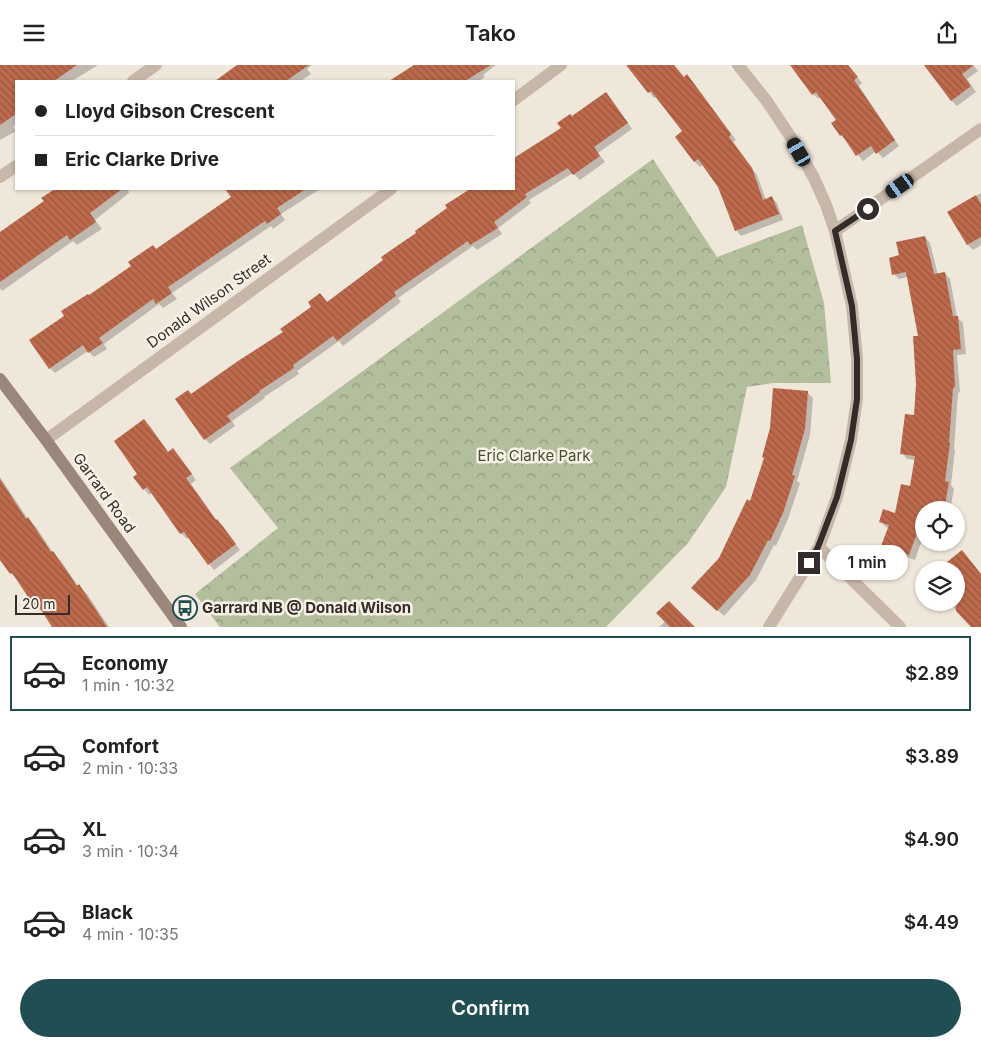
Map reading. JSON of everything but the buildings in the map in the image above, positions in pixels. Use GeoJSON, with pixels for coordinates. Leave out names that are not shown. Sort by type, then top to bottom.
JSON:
{"type":"FeatureCollection","features":[{"type":"Feature","properties":{"kind":"street"},"geometry":{"type":"LineString","coordinates":[[134,80],[156,65]]}},
{"type":"Feature","properties":{"kind":"street"},"geometry":{"type":"LineString","coordinates":[[515,99],[561,65]]}},
{"type":"Feature","properties":{"kind":"street"},"geometry":{"type":"LineString","coordinates":[[738,65],[766,100],[792,139],[814,178],[835,231],[852,306],[857,359],[857,399],[851,440],[837,497],[818,547],[769,627]]}},
{"type":"Feature","properties":{"kind":"street"},"geometry":{"type":"LineString","coordinates":[[835,231],[981,129]]}},
{"type":"Feature","properties":{"kind":"street"},"geometry":{"type":"LineString","coordinates":[[0,177],[15,167]]}},
{"type":"Feature","properties":{"kind":"street","name":"Donald Wilson Street"},"geometry":{"type":"LineString","coordinates":[[46,439],[390,190]]}},
{"type":"Feature","properties":{"kind":"street","name":"Garrard Road"},"geometry":{"type":"LineString","coordinates":[[0,379],[46,439],[181,627]]}},
{"type":"Feature","properties":{"kind":"street"},"geometry":{"type":"LineString","coordinates":[[818,547],[900,627]]}},
{"type":"Feature","properties":{"kind":"green space","name":"Eric Clarke Park"},"geometry":{"type":"Polygon","coordinates":[[[653,159],[717,257],[802,225],[824,303],[831,383],[773,383],[747,387],[726,487],[688,543],[606,627],[220,627],[195,594],[278,528],[230,468],[653,159]]]}},
{"type":"Feature","properties":{"kind":"place","name":"Garrard NB @ Donald Wilson"},"geometry":{"type":"Point","coordinates":[185,608]}},
{"type":"Feature","properties":{"kind":"route"},"geometry":{"type":"LineString","coordinates":[[809,563],[818,547],[837,497],[851,440],[857,399],[857,359],[852,306],[835,231],[868,209]]}}]}
